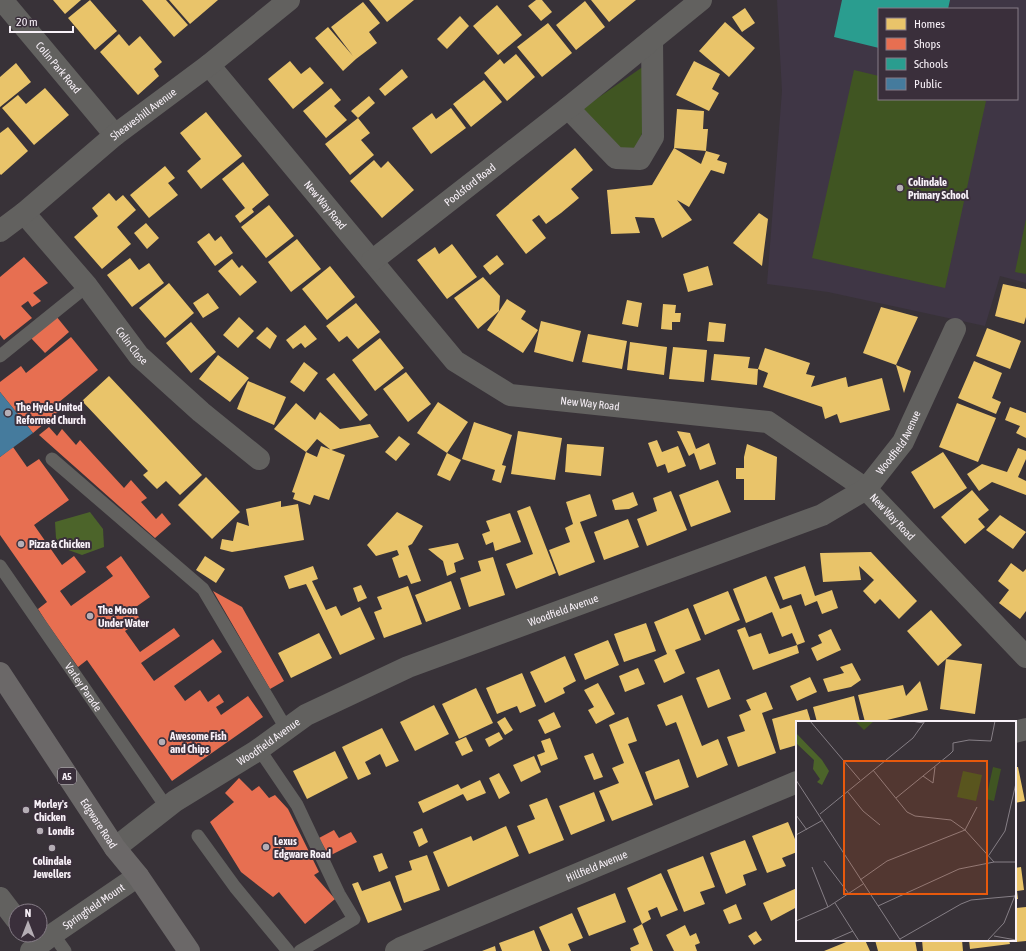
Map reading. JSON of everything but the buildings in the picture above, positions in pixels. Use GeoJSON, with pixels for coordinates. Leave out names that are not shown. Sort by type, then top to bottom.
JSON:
{"type":"FeatureCollection","features":[{"type":"Feature","properties":{"kind":"main road","name":"Edgware Road"},"geometry":{"type":"LineString","coordinates":[[0,673],[115,848],[138,876],[189,951]]}},
{"type":"Feature","properties":{"kind":"street","name":"Colin Park Road"},"geometry":{"type":"LineString","coordinates":[[2,0],[115,135]]}},
{"type":"Feature","properties":{"kind":"street","name":"Sheaveshill Avenue"},"geometry":{"type":"LineString","coordinates":[[0,232],[115,135],[209,65],[290,0]]}},
{"type":"Feature","properties":{"kind":"street","name":"Poolsford Road"},"geometry":{"type":"LineString","coordinates":[[372,261],[568,108],[701,0]]}},
{"type":"Feature","properties":{"kind":"street"},"geometry":{"type":"LineString","coordinates":[[568,108],[616,158],[640,159],[653,137],[652,40]]}},
{"type":"Feature","properties":{"kind":"street","name":"New Way Road"},"geometry":{"type":"LineString","coordinates":[[209,65],[455,361],[510,395],[768,422],[866,490],[1026,657]]}},
{"type":"Feature","properties":{"kind":"street","name":"Colin Close"},"geometry":{"type":"LineString","coordinates":[[24,213],[87,286],[139,356],[201,412],[259,459]]}},
{"type":"Feature","properties":{"kind":"street","name":"Woodfield Avenue"},"geometry":{"type":"LineString","coordinates":[[115,848],[175,801],[259,749],[306,715],[408,667],[822,515],[866,490],[903,442],[955,329]]}},
{"type":"Feature","properties":{"kind":"street"},"geometry":{"type":"LineString","coordinates":[[1016,732],[1026,729]]}},
{"type":"Feature","properties":{"kind":"street","name":"Hillfield Avenue"},"geometry":{"type":"LineString","coordinates":[[396,951],[796,782]]}},
{"type":"Feature","properties":{"kind":"street","name":"Springfield Mount"},"geometry":{"type":"LineString","coordinates":[[43,944],[138,876]]}},
{"type":"Feature","properties":{"kind":"street"},"geometry":{"type":"LineString","coordinates":[[0,898],[8,908]]}},
{"type":"Feature","properties":{"kind":"lane"},"geometry":{"type":"LineString","coordinates":[[0,356],[87,286]]}},
{"type":"Feature","properties":{"kind":"lane"},"geometry":{"type":"LineString","coordinates":[[52,459],[202,589],[287,730]]}},
{"type":"Feature","properties":{"kind":"lane","name":"Varley Parade"},"geometry":{"type":"LineString","coordinates":[[0,566],[167,808]]}},
{"type":"Feature","properties":{"kind":"lane"},"geometry":{"type":"LineString","coordinates":[[259,749],[297,805],[340,894],[354,919],[300,951]]}},
{"type":"Feature","properties":{"kind":"lane"},"geometry":{"type":"LineString","coordinates":[[198,836],[235,887],[288,951]]}},
{"type":"Feature","properties":{"kind":"shaded area","name":"Colindale Primary School"},"geometry":{"type":"Polygon","coordinates":[[[777,0],[1026,0],[1026,283],[1000,276],[985,326],[828,292],[767,284],[782,91],[777,0]]]}},
{"type":"Feature","properties":{"kind":"green space"},"geometry":{"type":"Polygon","coordinates":[[[644,66],[643,130],[636,151],[613,148],[579,111],[644,66]]]}},
{"type":"Feature","properties":{"kind":"green space"},"geometry":{"type":"Polygon","coordinates":[[[854,70],[878,76],[878,100],[986,101],[945,288],[812,258],[854,70]]]}},
{"type":"Feature","properties":{"kind":"green space"},"geometry":{"type":"Polygon","coordinates":[[[1026,219],[1026,274],[1015,272],[1026,219]]]}},
{"type":"Feature","properties":{"kind":"green space"},"geometry":{"type":"Polygon","coordinates":[[[90,512],[103,529],[104,547],[82,555],[63,548],[56,538],[55,522],[90,512]]]}},
{"type":"Feature","properties":{"kind":"place","name":"Colindale Primary School"},"geometry":{"type":"Point","coordinates":[900,188]}},
{"type":"Feature","properties":{"kind":"place","name":"The Hyde United Reformed Church"},"geometry":{"type":"Point","coordinates":[8,413]}},
{"type":"Feature","properties":{"kind":"place","name":"Pizza & Chicken"},"geometry":{"type":"Point","coordinates":[21,544]}},
{"type":"Feature","properties":{"kind":"place","name":"The Moon Under Water"},"geometry":{"type":"Point","coordinates":[90,616]}},
{"type":"Feature","properties":{"kind":"place","name":"Awesome Fish and Chips"},"geometry":{"type":"Point","coordinates":[162,742]}},
{"type":"Feature","properties":{"kind":"place","name":"Morley's Chicken"},"geometry":{"type":"Point","coordinates":[26,810]}},
{"type":"Feature","properties":{"kind":"place","name":"Londis"},"geometry":{"type":"Point","coordinates":[40,831]}},
{"type":"Feature","properties":{"kind":"place","name":"Lexus Edgware Road"},"geometry":{"type":"Point","coordinates":[266,847]}},
{"type":"Feature","properties":{"kind":"place","name":"Colindale Jewellers"},"geometry":{"type":"Point","coordinates":[52,848]}}]}
